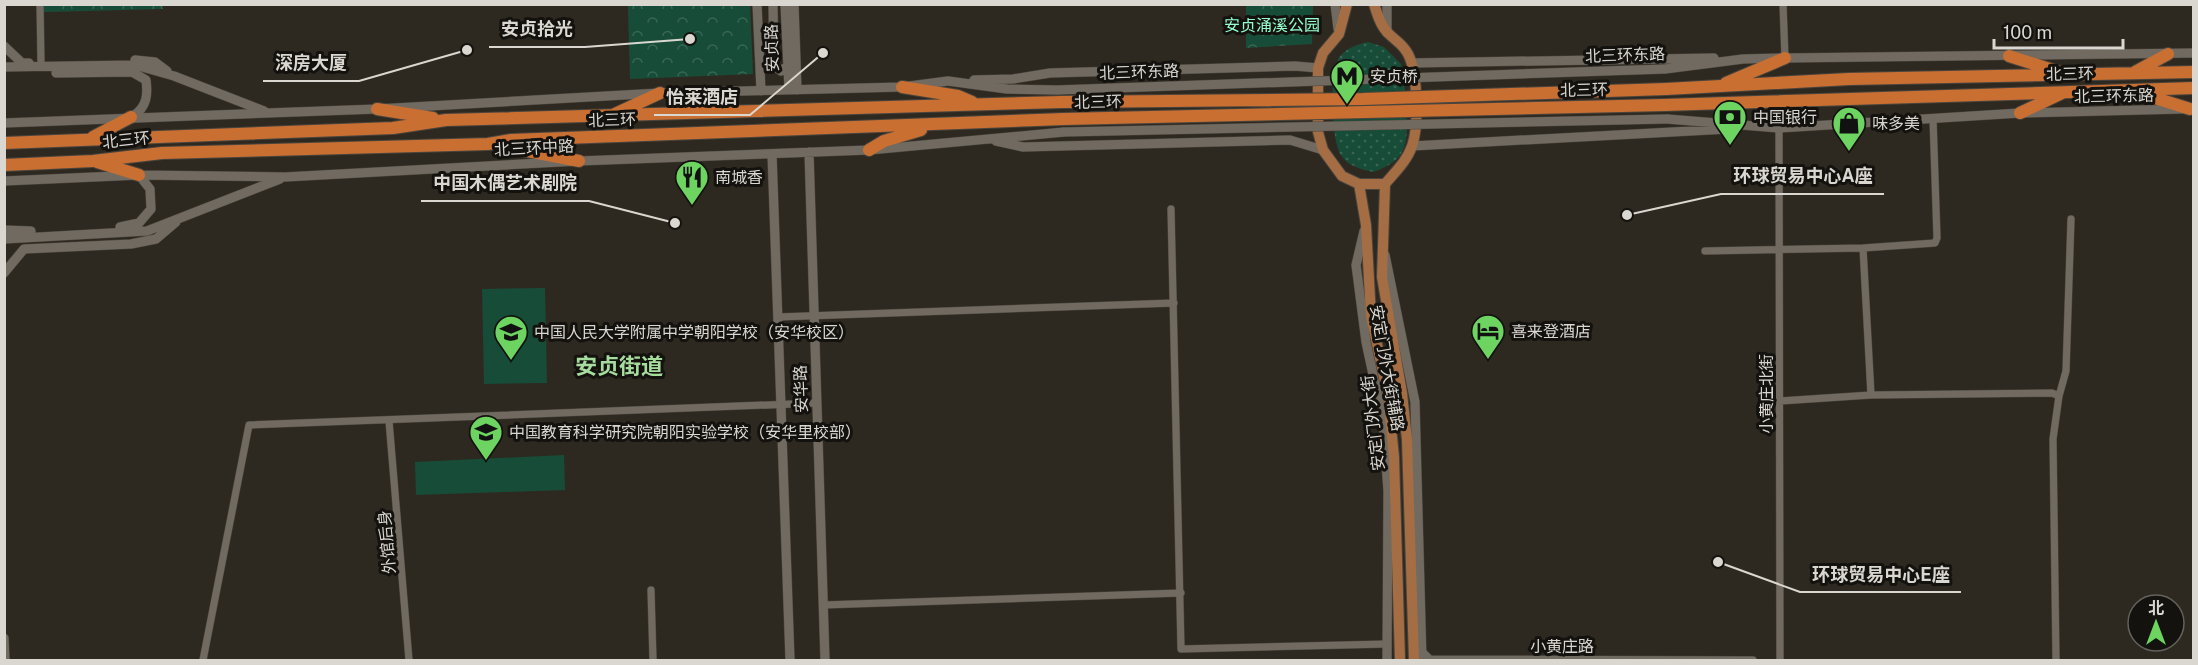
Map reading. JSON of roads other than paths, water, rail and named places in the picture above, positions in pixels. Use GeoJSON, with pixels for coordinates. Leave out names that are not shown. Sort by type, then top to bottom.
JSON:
{"type":"FeatureCollection","features":[{"type":"Feature","properties":{"kind":"highway"},"geometry":{"type":"LineString","coordinates":[[2132,74],[2168,54]]}},
{"type":"Feature","properties":{"kind":"highway"},"geometry":{"type":"LineString","coordinates":[[2009,56],[2068,75]]}},
{"type":"Feature","properties":{"kind":"highway"},"geometry":{"type":"LineString","coordinates":[[1715,88],[1785,58]]}},
{"type":"Feature","properties":{"kind":"highway","name":"北三环"},"geometry":{"type":"LineString","coordinates":[[4,143],[93,137],[118,139],[393,128],[446,120],[1062,102],[1363,99],[1715,88],[1849,80],[2193,72]]}},
{"type":"Feature","properties":{"kind":"highway"},"geometry":{"type":"LineString","coordinates":[[902,87],[958,96],[976,104]]}},
{"type":"Feature","properties":{"kind":"highway","name":"北三环"},"geometry":{"type":"LineString","coordinates":[[4,165],[93,161],[162,153],[488,144],[511,140],[939,125],[1064,125],[2068,90],[2193,88]]}},
{"type":"Feature","properties":{"kind":"highway"},"geometry":{"type":"LineString","coordinates":[[2020,113],[2068,90]]}},
{"type":"Feature","properties":{"kind":"highway"},"geometry":{"type":"LineString","coordinates":[[2129,90],[2192,109]]}},
{"type":"Feature","properties":{"kind":"highway"},"geometry":{"type":"LineString","coordinates":[[609,117],[660,93]]}},
{"type":"Feature","properties":{"kind":"highway"},"geometry":{"type":"LineString","coordinates":[[377,109],[446,120]]}},
{"type":"Feature","properties":{"kind":"highway"},"geometry":{"type":"LineString","coordinates":[[93,137],[131,117]]}},
{"type":"Feature","properties":{"kind":"highway"},"geometry":{"type":"LineString","coordinates":[[869,150],[884,141],[939,125]]}},
{"type":"Feature","properties":{"kind":"highway"},"geometry":{"type":"LineString","coordinates":[[488,144],[579,161]]}},
{"type":"Feature","properties":{"kind":"highway"},"geometry":{"type":"LineString","coordinates":[[93,161],[139,175]]}},
{"type":"Feature","properties":{"kind":"main road"},"geometry":{"type":"LineString","coordinates":[[1347,4],[1339,34],[1323,53],[1318,68],[1318,132],[1323,150],[1342,176],[1359,184],[1386,184],[1403,164],[1413,146],[1416,125],[1412,63],[1399,41],[1387,33],[1376,10]]}},
{"type":"Feature","properties":{"kind":"main road","name":"安定门外大街"},"geometry":{"type":"LineString","coordinates":[[1359,184],[1366,225],[1371,316],[1388,396],[1395,457],[1400,660]]}},
{"type":"Feature","properties":{"kind":"main road","name":"安定门外大街"},"geometry":{"type":"LineString","coordinates":[[1386,184],[1382,277],[1402,393],[1407,440],[1414,660]]}},
{"type":"Feature","properties":{"kind":"street"},"geometry":{"type":"LineString","coordinates":[[40,4],[41,63]]}},
{"type":"Feature","properties":{"kind":"street","name":"安贞路"},"geometry":{"type":"LineString","coordinates":[[757,4],[760,91]]}},
{"type":"Feature","properties":{"kind":"street","name":"安贞路"},"geometry":{"type":"LineString","coordinates":[[773,4],[773,49],[776,70],[781,71],[788,66]]}},
{"type":"Feature","properties":{"kind":"street","name":"安贞路"},"geometry":{"type":"LineString","coordinates":[[786,4],[788,66],[793,90]]}},
{"type":"Feature","properties":{"kind":"street","name":"安贞路"},"geometry":{"type":"LineString","coordinates":[[793,90],[794,4]]}},
{"type":"Feature","properties":{"kind":"street"},"geometry":{"type":"LineString","coordinates":[[1335,4],[1339,34]]}},
{"type":"Feature","properties":{"kind":"street"},"geometry":{"type":"LineString","coordinates":[[1387,4],[1387,33]]}},
{"type":"Feature","properties":{"kind":"street"},"geometry":{"type":"LineString","coordinates":[[1783,4],[1785,58]]}},
{"type":"Feature","properties":{"kind":"street"},"geometry":{"type":"LineString","coordinates":[[758,22],[773,49]]}},
{"type":"Feature","properties":{"kind":"street"},"geometry":{"type":"LineString","coordinates":[[4,46],[22,63],[129,60],[155,62],[174,76]]}},
{"type":"Feature","properties":{"kind":"street","name":"北三环东路"},"geometry":{"type":"LineString","coordinates":[[948,81],[1007,89],[1057,90],[1665,69],[1743,59],[2193,53]]}},
{"type":"Feature","properties":{"kind":"street"},"geometry":{"type":"LineString","coordinates":[[1412,63],[1743,59]]}},
{"type":"Feature","properties":{"kind":"street"},"geometry":{"type":"LineString","coordinates":[[4,67],[135,65],[174,76],[269,113]]}},
{"type":"Feature","properties":{"kind":"street"},"geometry":{"type":"LineString","coordinates":[[4,123],[377,109],[660,93],[902,87],[948,81],[1013,79],[1050,73],[1295,66],[1318,68]]}},
{"type":"Feature","properties":{"kind":"street"},"geometry":{"type":"LineString","coordinates":[[4,75],[132,72],[146,80],[148,91],[142,111],[131,117]]}},
{"type":"Feature","properties":{"kind":"street","name":"北三环东路"},"geometry":{"type":"LineString","coordinates":[[1064,125],[1667,119],[1779,128],[2020,113],[2192,109]]}},
{"type":"Feature","properties":{"kind":"street"},"geometry":{"type":"LineString","coordinates":[[1705,250],[1863,248],[1935,243],[1937,237],[1933,118]]}},
{"type":"Feature","properties":{"kind":"street","name":"北三环中路"},"geometry":{"type":"LineString","coordinates":[[4,181],[139,175],[285,177],[579,161],[869,150],[984,139],[1064,125]]}},
{"type":"Feature","properties":{"kind":"street"},"geometry":{"type":"LineString","coordinates":[[1413,146],[1762,127]]}},
{"type":"Feature","properties":{"kind":"street","name":"小黄庄北街"},"geometry":{"type":"LineString","coordinates":[[1779,128],[1780,660]]}},
{"type":"Feature","properties":{"kind":"street"},"geometry":{"type":"LineString","coordinates":[[984,139],[1023,147],[1290,140],[1323,150]]}},
{"type":"Feature","properties":{"kind":"street","name":"安华路"},"geometry":{"type":"LineString","coordinates":[[809,152],[825,660]]}},
{"type":"Feature","properties":{"kind":"street","name":"安华路"},"geometry":{"type":"LineString","coordinates":[[772,154],[790,660]]}},
{"type":"Feature","properties":{"kind":"street"},"geometry":{"type":"LineString","coordinates":[[4,230],[32,231],[139,223],[150,209],[152,200],[150,189],[139,175]]}},
{"type":"Feature","properties":{"kind":"street"},"geometry":{"type":"LineString","coordinates":[[4,239],[147,231],[285,177]]}},
{"type":"Feature","properties":{"kind":"street"},"geometry":{"type":"LineString","coordinates":[[1171,209],[1181,649],[1400,644]]}},
{"type":"Feature","properties":{"kind":"street"},"geometry":{"type":"LineString","coordinates":[[4,273],[24,249],[131,244],[156,239],[184,216]]}},
{"type":"Feature","properties":{"kind":"street"},"geometry":{"type":"LineString","coordinates":[[2056,660],[2053,439],[2059,396],[2066,371],[2071,219]]}},
{"type":"Feature","properties":{"kind":"street","name":"安定门外大街辅路"},"geometry":{"type":"LineString","coordinates":[[1366,225],[1356,265],[1366,342],[1383,421],[1388,491],[1388,660]]}},
{"type":"Feature","properties":{"kind":"street","name":"安定门外大街辅路"},"geometry":{"type":"LineString","coordinates":[[1383,246],[1415,402],[1422,655]]}},
{"type":"Feature","properties":{"kind":"street"},"geometry":{"type":"LineString","coordinates":[[1863,248],[1871,395]]}},
{"type":"Feature","properties":{"kind":"street"},"geometry":{"type":"LineString","coordinates":[[778,317],[1174,303]]}},
{"type":"Feature","properties":{"kind":"street"},"geometry":{"type":"LineString","coordinates":[[1780,401],[1871,395],[2052,393],[2059,396]]}},
{"type":"Feature","properties":{"kind":"street"},"geometry":{"type":"LineString","coordinates":[[203,660],[249,425],[817,403]]}},
{"type":"Feature","properties":{"kind":"street","name":"外馆后身"},"geometry":{"type":"LineString","coordinates":[[389,421],[409,660]]}},
{"type":"Feature","properties":{"kind":"street"},"geometry":{"type":"LineString","coordinates":[[651,590],[653,660]]}},
{"type":"Feature","properties":{"kind":"street"},"geometry":{"type":"LineString","coordinates":[[823,605],[1181,593]]}},
{"type":"Feature","properties":{"kind":"street"},"geometry":{"type":"LineString","coordinates":[[4,638],[5,660]]}},
{"type":"Feature","properties":{"kind":"street","name":"小黄庄路"},"geometry":{"type":"LineString","coordinates":[[1413,642],[1422,655],[1430,658],[1753,660]]}},
{"type":"Feature","properties":{"kind":"place","name":"安贞拾光"},"geometry":{"type":"Point","coordinates":[690,39]}},
{"type":"Feature","properties":{"kind":"place","name":"深房大厦"},"geometry":{"type":"Point","coordinates":[467,50]}},
{"type":"Feature","properties":{"kind":"place","name":"怡莱酒店"},"geometry":{"type":"Point","coordinates":[823,53]}},
{"type":"Feature","properties":{"kind":"place","name":"安贞桥"},"geometry":{"type":"Point","coordinates":[1347,105]}},
{"type":"Feature","properties":{"kind":"place","name":"中国银行"},"geometry":{"type":"Point","coordinates":[1730,146]}},
{"type":"Feature","properties":{"kind":"place","name":"味多美"},"geometry":{"type":"Point","coordinates":[1849,152]}},
{"type":"Feature","properties":{"kind":"place","name":"南城香"},"geometry":{"type":"Point","coordinates":[692,206]}},
{"type":"Feature","properties":{"kind":"place","name":"环球贸易中心A座"},"geometry":{"type":"Point","coordinates":[1627,215]}},
{"type":"Feature","properties":{"kind":"place","name":"中国木偶艺术剧院"},"geometry":{"type":"Point","coordinates":[675,223]}},
{"type":"Feature","properties":{"kind":"place","name":"喜来登酒店"},"geometry":{"type":"Point","coordinates":[1488,360]}},
{"type":"Feature","properties":{"kind":"place","name":"中国人民大学附属中学朝阳学校（安华校区）"},"geometry":{"type":"Point","coordinates":[511,361]}},
{"type":"Feature","properties":{"kind":"place","name":"中国教育科学研究院朝阳实验学校（安华里校部）"},"geometry":{"type":"Point","coordinates":[486,461]}},
{"type":"Feature","properties":{"kind":"place","name":"环球贸易中心E座"},"geometry":{"type":"Point","coordinates":[1718,562]}},
{"type":"Feature","properties":{"kind":"district","name":"安贞街道"},"geometry":{"type":"Point","coordinates":[619,366]}},
{"type":"Feature","properties":{"kind":"park label","name":"安贞涌溪公园"},"geometry":{"type":"Point","coordinates":[1272,25]}}]}
